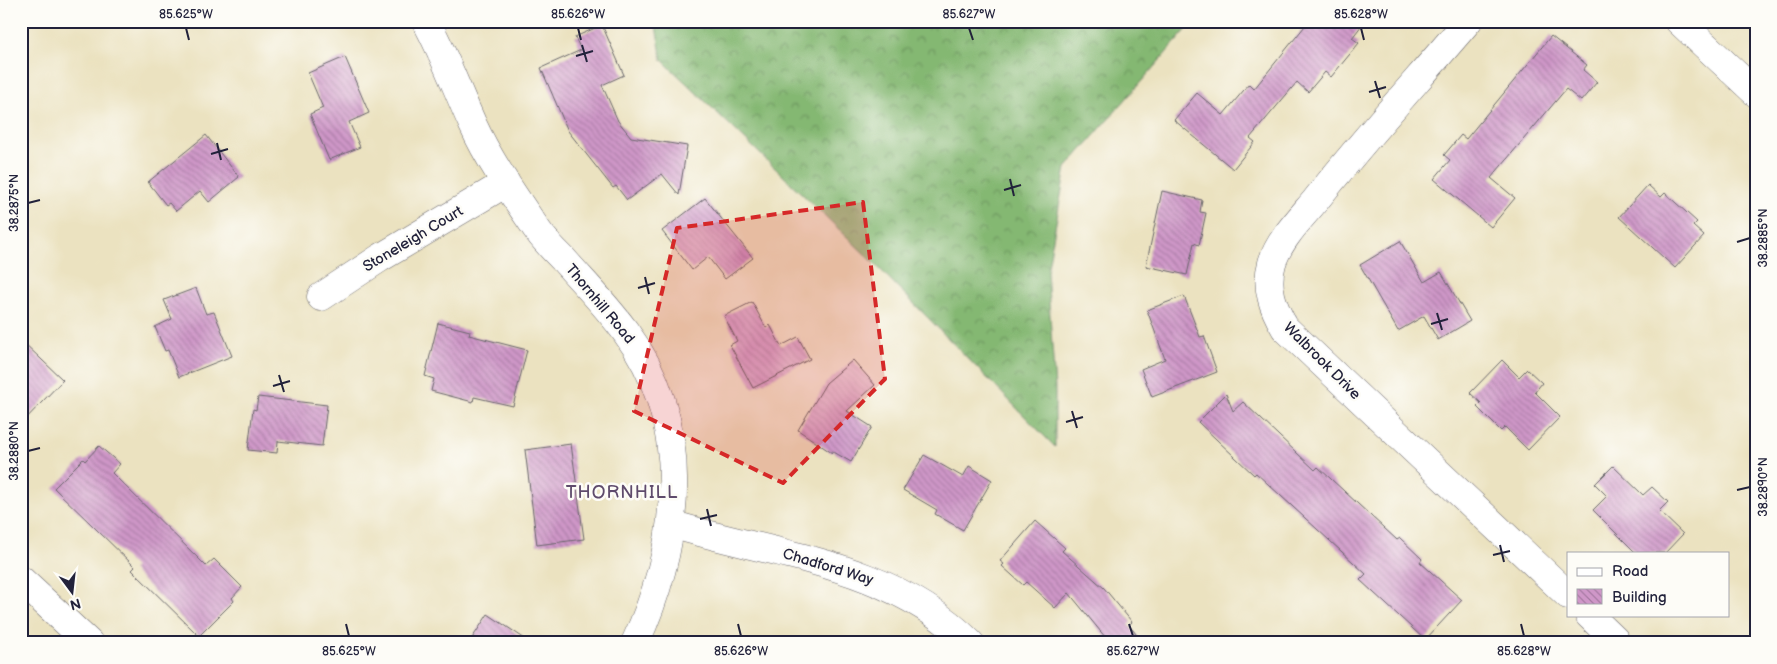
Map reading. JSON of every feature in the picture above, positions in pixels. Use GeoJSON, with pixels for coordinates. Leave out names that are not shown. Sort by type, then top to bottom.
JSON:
{"type":"FeatureCollection","features":[{"type":"Feature","properties":{"kind":"street","name":"Thornhill Road"},"geometry":{"type":"LineString","coordinates":[[426,21],[473,127],[506,183],[540,234],[626,332],[648,366],[663,405],[673,451],[674,485],[671,524],[661,571],[647,617],[635,643]]}},
{"type":"Feature","properties":{"kind":"street","name":"Walbrook Drive"},"geometry":{"type":"LineString","coordinates":[[1468,21],[1296,224],[1276,252],[1271,265],[1269,287],[1274,310],[1285,328],[1567,594]]}},
{"type":"Feature","properties":{"kind":"street"},"geometry":{"type":"LineString","coordinates":[[1679,21],[1756,93]]}},
{"type":"Feature","properties":{"kind":"street","name":"Stoneleigh Court"},"geometry":{"type":"LineString","coordinates":[[321,297],[380,258],[506,183]]}},
{"type":"Feature","properties":{"kind":"street","name":"Chadford Way"},"geometry":{"type":"LineString","coordinates":[[671,524],[809,559],[881,582],[936,614],[970,643]]}},
{"type":"Feature","properties":{"kind":"street"},"geometry":{"type":"LineString","coordinates":[[21,580],[89,643]]}},
{"type":"Feature","properties":{"kind":"street"},"geometry":{"type":"LineString","coordinates":[[1590,616],[1615,640]]}},
{"type":"Feature","properties":{"kind":"highlighted area"},"geometry":{"type":"Polygon","coordinates":[[[863,202],[885,379],[783,483],[634,411],[677,228],[863,202]]]}},
{"type":"Feature","properties":{"kind":"green space"},"geometry":{"type":"Polygon","coordinates":[[[655,21],[1194,21],[1066,168],[1047,272],[1055,388],[1055,447],[870,259],[662,60],[655,21]]]}},
{"type":"Feature","properties":{"kind":"building"},"geometry":{"type":"Polygon","coordinates":[[[1309,21],[1365,21],[1352,38],[1359,43],[1331,77],[1325,72],[1308,92],[1297,82],[1250,138],[1255,142],[1233,169],[1174,120],[1197,93],[1223,115],[1249,84],[1254,89],[1309,21]]]}},
{"type":"Feature","properties":{"kind":"building"},"geometry":{"type":"Polygon","coordinates":[[[602,25],[624,75],[602,85],[618,121],[631,137],[687,146],[679,195],[662,174],[627,200],[616,186],[613,188],[568,131],[541,68],[581,50],[575,37],[602,25]]]}},
{"type":"Feature","properties":{"kind":"building"},"geometry":{"type":"Polygon","coordinates":[[[1551,36],[1587,65],[1583,70],[1597,82],[1581,101],[1566,89],[1491,178],[1515,198],[1491,227],[1434,179],[1450,160],[1444,155],[1461,135],[1466,139],[1551,36]]]}},
{"type":"Feature","properties":{"kind":"building"},"geometry":{"type":"Polygon","coordinates":[[[345,57],[369,113],[349,122],[360,147],[329,160],[310,114],[323,108],[308,73],[345,57]]]}},
{"type":"Feature","properties":{"kind":"building"},"geometry":{"type":"Polygon","coordinates":[[[206,135],[239,177],[209,202],[200,191],[176,211],[169,203],[166,205],[148,182],[206,135]]]}},
{"type":"Feature","properties":{"kind":"building"},"geometry":{"type":"Polygon","coordinates":[[[1648,185],[1661,197],[1665,193],[1697,222],[1693,226],[1704,236],[1675,268],[1619,217],[1648,185]]]}},
{"type":"Feature","properties":{"kind":"building"},"geometry":{"type":"Polygon","coordinates":[[[1162,191],[1202,200],[1200,212],[1206,213],[1199,245],[1194,243],[1187,275],[1146,266],[1162,191]]]}},
{"type":"Feature","properties":{"kind":"building"},"geometry":{"type":"Polygon","coordinates":[[[705,198],[753,258],[725,279],[708,257],[692,270],[662,231],[705,198]]]}},
{"type":"Feature","properties":{"kind":"building"},"geometry":{"type":"Polygon","coordinates":[[[1400,241],[1424,282],[1441,272],[1470,321],[1438,340],[1424,316],[1398,331],[1360,265],[1400,241]]]}},
{"type":"Feature","properties":{"kind":"building"},"geometry":{"type":"Polygon","coordinates":[[[196,288],[206,314],[214,312],[232,356],[179,377],[168,350],[165,351],[155,327],[172,319],[164,300],[196,288]]]}},
{"type":"Feature","properties":{"kind":"building"},"geometry":{"type":"Polygon","coordinates":[[[1184,296],[1200,337],[1204,336],[1217,372],[1152,397],[1141,369],[1165,359],[1147,310],[1184,296]]]}},
{"type":"Feature","properties":{"kind":"building"},"geometry":{"type":"Polygon","coordinates":[[[752,302],[766,328],[770,325],[781,346],[798,337],[810,359],[753,388],[730,345],[737,341],[724,316],[752,302]]]}},
{"type":"Feature","properties":{"kind":"building"},"geometry":{"type":"Polygon","coordinates":[[[438,323],[470,331],[469,335],[527,350],[513,406],[474,397],[473,402],[431,391],[434,379],[425,376],[438,323]]]}},
{"type":"Feature","properties":{"kind":"building"},"geometry":{"type":"Polygon","coordinates":[[[21,340],[63,380],[21,424],[21,340]]]}},
{"type":"Feature","properties":{"kind":"building"},"geometry":{"type":"Polygon","coordinates":[[[853,360],[875,385],[847,411],[872,427],[851,462],[832,451],[832,453],[798,430],[826,383],[853,360]]]}},
{"type":"Feature","properties":{"kind":"building"},"geometry":{"type":"Polygon","coordinates":[[[1502,360],[1519,377],[1527,369],[1542,383],[1535,392],[1560,417],[1528,450],[1505,427],[1501,431],[1477,407],[1481,403],[1470,393],[1502,360]]]}},
{"type":"Feature","properties":{"kind":"building"},"geometry":{"type":"Polygon","coordinates":[[[1226,394],[1233,411],[1243,402],[1315,470],[1318,467],[1397,540],[1400,538],[1422,559],[1420,562],[1462,600],[1425,640],[1360,580],[1366,574],[1256,473],[1254,475],[1198,422],[1226,394]]]}},
{"type":"Feature","properties":{"kind":"building"},"geometry":{"type":"Polygon","coordinates":[[[258,397],[327,405],[322,446],[278,441],[277,453],[248,450],[253,409],[256,410],[258,397]]]}},
{"type":"Feature","properties":{"kind":"building"},"geometry":{"type":"Polygon","coordinates":[[[571,444],[584,539],[537,545],[525,450],[571,444]]]}},
{"type":"Feature","properties":{"kind":"building"},"geometry":{"type":"Polygon","coordinates":[[[99,446],[120,464],[112,473],[206,566],[214,559],[242,587],[232,598],[234,601],[199,636],[132,570],[135,567],[54,488],[99,446]]]}},
{"type":"Feature","properties":{"kind":"building"},"geometry":{"type":"Polygon","coordinates":[[[924,455],[963,477],[969,466],[992,480],[963,530],[935,514],[937,510],[903,490],[924,455]]]}},
{"type":"Feature","properties":{"kind":"building"},"geometry":{"type":"Polygon","coordinates":[[[1613,466],[1643,495],[1652,487],[1668,502],[1659,511],[1683,534],[1666,552],[1635,552],[1593,510],[1607,496],[1595,484],[1613,466]]]}},
{"type":"Feature","properties":{"kind":"building"},"geometry":{"type":"Polygon","coordinates":[[[1035,521],[1065,548],[1062,551],[1104,588],[1132,622],[1129,625],[1143,643],[1110,643],[1069,593],[1055,608],[1026,582],[1023,585],[1002,566],[1004,564],[1000,561],[1035,521]]]}},
{"type":"Feature","properties":{"kind":"building"},"geometry":{"type":"Polygon","coordinates":[[[488,614],[531,643],[469,643],[488,614]]]}},
{"type":"Feature","properties":{"kind":"district","name":"THORNHILL"},"geometry":{"type":"Point","coordinates":[622,492]}}]}
